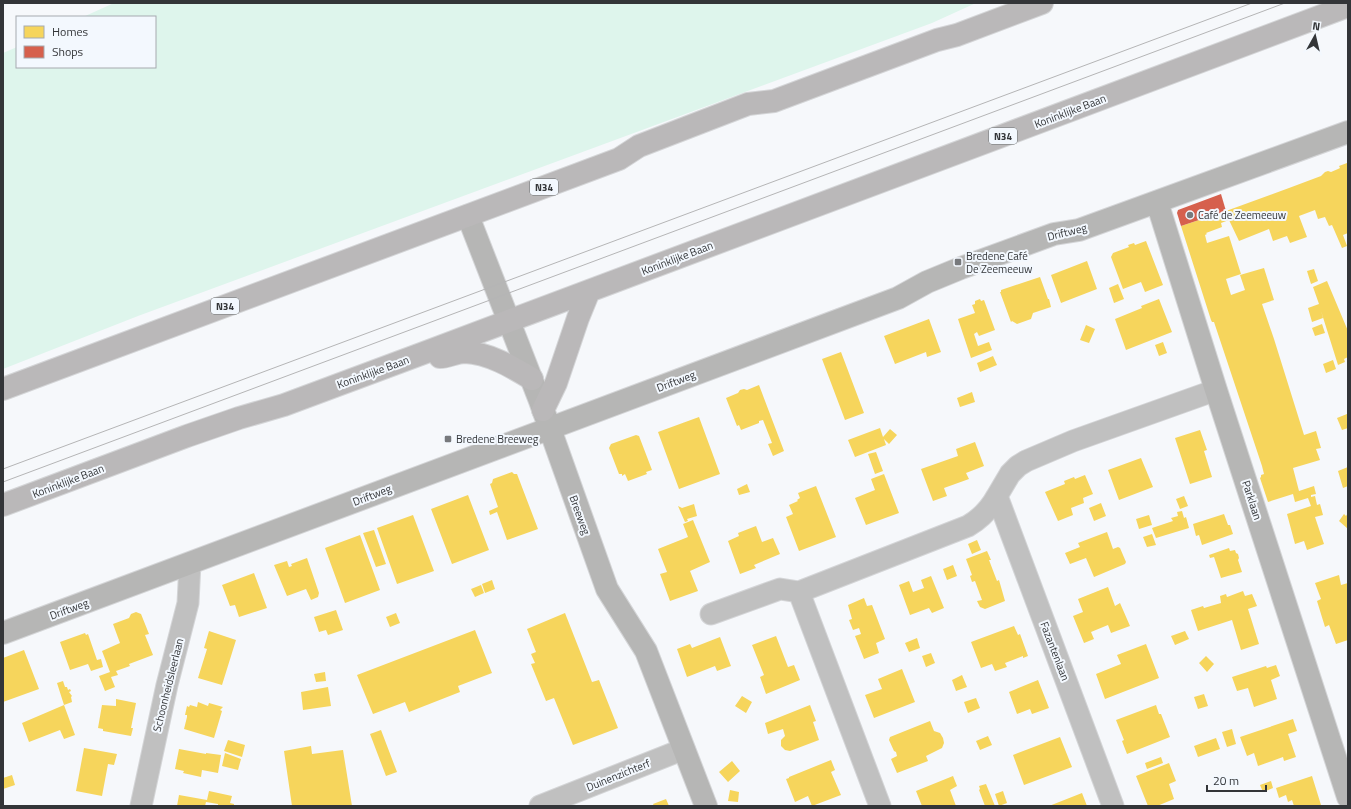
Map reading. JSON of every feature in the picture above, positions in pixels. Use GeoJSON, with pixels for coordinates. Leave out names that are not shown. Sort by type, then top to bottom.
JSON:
{"type":"FeatureCollection","features":[{"type":"Feature","properties":{"kind":"main road","name":"N34"},"geometry":{"type":"LineString","coordinates":[[3,389],[619,159],[639,146],[748,104],[774,101],[937,40],[957,35],[1042,3]]}},
{"type":"Feature","properties":{"kind":"main road","name":"Koninklijke Baan"},"geometry":{"type":"LineString","coordinates":[[3,505],[187,436],[239,418],[284,405],[1348,6]]}},
{"type":"Feature","properties":{"kind":"main road"},"geometry":{"type":"LineString","coordinates":[[546,419],[556,383],[578,318],[589,291]]}},
{"type":"Feature","properties":{"kind":"main road"},"geometry":{"type":"LineString","coordinates":[[421,354],[442,357],[457,352],[477,354],[510,366],[532,379]]}},
{"type":"Feature","properties":{"kind":"street","name":"Driftweg"},"geometry":{"type":"LineString","coordinates":[[3,633],[190,563],[546,419],[898,298],[927,282],[1054,234],[1079,230],[1348,132]]}},
{"type":"Feature","properties":{"kind":"street","name":"Parklaan"},"geometry":{"type":"LineString","coordinates":[[1158,202],[1216,390],[1348,797]]}},
{"type":"Feature","properties":{"kind":"street","name":"Breeweg"},"geometry":{"type":"LineString","coordinates":[[468,216],[532,379],[607,589],[646,651],[706,806]]}},
{"type":"Feature","properties":{"kind":"street"},"geometry":{"type":"LineString","coordinates":[[711,614],[780,589],[799,592],[968,526],[977,521],[992,505],[1010,474],[1026,461],[1109,428],[1216,390]]}},
{"type":"Feature","properties":{"kind":"street","name":"Fazantenlaan"},"geometry":{"type":"LineString","coordinates":[[997,496],[1113,806]]}},
{"type":"Feature","properties":{"kind":"street","name":"Schoonheidsleerlaan"},"geometry":{"type":"LineString","coordinates":[[141,806],[167,685],[188,603],[190,563]]}},
{"type":"Feature","properties":{"kind":"street"},"geometry":{"type":"LineString","coordinates":[[799,592],[880,806]]}},
{"type":"Feature","properties":{"kind":"street","name":"Duinenzichterf"},"geometry":{"type":"LineString","coordinates":[[549,804],[684,749]]}},
{"type":"Feature","properties":{"kind":"green space"},"geometry":{"type":"Polygon","coordinates":[[[114,3],[976,3],[932,23],[138,316],[3,369],[3,53],[16,47],[16,68],[156,68],[156,16],[85,16],[114,3]]]}},
{"type":"Feature","properties":{"kind":"building: Homes"},"geometry":{"type":"Polygon","coordinates":[[[1347,163],[1348,233],[1343,235],[1347,246],[1342,248],[1332,225],[1329,226],[1325,217],[1318,219],[1315,210],[1299,216],[1307,237],[1290,243],[1287,236],[1273,241],[1269,229],[1239,241],[1229,220],[1221,223],[1222,227],[1206,233],[1207,234],[1205,235],[1207,243],[1229,236],[1241,274],[1226,279],[1231,295],[1245,290],[1240,275],[1264,268],[1274,300],[1262,304],[1304,435],[1316,431],[1321,448],[1316,449],[1320,460],[1293,468],[1299,491],[1314,486],[1316,494],[1311,495],[1311,497],[1315,496],[1317,505],[1320,504],[1323,515],[1315,517],[1324,544],[1307,550],[1304,541],[1295,544],[1287,514],[1311,506],[1308,498],[1295,502],[1293,494],[1268,502],[1260,478],[1261,475],[1264,474],[1262,466],[1214,322],[1211,320],[1181,226],[1321,176],[1325,172],[1331,172],[1340,168],[1339,166],[1347,163]]]}},
{"type":"Feature","properties":{"kind":"building: Homes"},"geometry":{"type":"Polygon","coordinates":[[[1146,241],[1163,285],[1145,292],[1141,282],[1123,289],[1111,257],[1113,253],[1129,247],[1128,245],[1134,243],[1135,245],[1146,241]]]}},
{"type":"Feature","properties":{"kind":"building: Homes"},"geometry":{"type":"Polygon","coordinates":[[[1087,261],[1097,289],[1061,303],[1051,275],[1087,261]]]}},
{"type":"Feature","properties":{"kind":"building: Homes"},"geometry":{"type":"Polygon","coordinates":[[[1314,269],[1318,281],[1311,284],[1307,271],[1314,269]]]}},
{"type":"Feature","properties":{"kind":"building: Homes"},"geometry":{"type":"Polygon","coordinates":[[[1040,277],[1051,307],[1033,313],[1031,319],[1017,324],[1012,321],[1011,322],[1000,292],[1001,290],[1040,277]]]}},
{"type":"Feature","properties":{"kind":"building: Homes"},"geometry":{"type":"Polygon","coordinates":[[[1327,281],[1348,331],[1348,357],[1344,359],[1345,362],[1338,365],[1321,311],[1323,318],[1312,322],[1308,308],[1319,304],[1313,287],[1327,281]]]}},
{"type":"Feature","properties":{"kind":"building: Homes"},"geometry":{"type":"Polygon","coordinates":[[[1118,284],[1124,299],[1114,303],[1109,288],[1118,284]]]}},
{"type":"Feature","properties":{"kind":"building: Homes"},"geometry":{"type":"Polygon","coordinates":[[[980,299],[981,301],[984,300],[995,330],[979,336],[977,332],[974,334],[978,346],[989,342],[992,350],[971,358],[958,319],[975,313],[972,305],[975,304],[975,301],[980,299]]]}},
{"type":"Feature","properties":{"kind":"building: Homes"},"geometry":{"type":"Polygon","coordinates":[[[1159,299],[1172,332],[1126,350],[1115,319],[1159,299]]]}},
{"type":"Feature","properties":{"kind":"building: Homes"},"geometry":{"type":"Polygon","coordinates":[[[929,319],[941,352],[927,357],[926,352],[895,364],[884,336],[929,319]]]}},
{"type":"Feature","properties":{"kind":"building: Homes"},"geometry":{"type":"Polygon","coordinates":[[[1322,324],[1325,333],[1315,336],[1312,328],[1322,324]]]}},
{"type":"Feature","properties":{"kind":"building: Homes"},"geometry":{"type":"Polygon","coordinates":[[[1086,325],[1095,329],[1089,343],[1080,340],[1086,325]]]}},
{"type":"Feature","properties":{"kind":"building: Homes"},"geometry":{"type":"Polygon","coordinates":[[[1163,342],[1167,353],[1159,356],[1155,345],[1163,342]]]}},
{"type":"Feature","properties":{"kind":"building: Homes"},"geometry":{"type":"Polygon","coordinates":[[[841,352],[864,413],[845,420],[822,359],[841,352]]]}},
{"type":"Feature","properties":{"kind":"building: Homes"},"geometry":{"type":"Polygon","coordinates":[[[993,356],[997,365],[980,372],[977,363],[993,356]]]}},
{"type":"Feature","properties":{"kind":"building: Homes"},"geometry":{"type":"Polygon","coordinates":[[[1333,360],[1336,369],[1326,373],[1323,364],[1333,360]]]}},
{"type":"Feature","properties":{"kind":"building: Homes"},"geometry":{"type":"Polygon","coordinates":[[[759,385],[784,451],[773,456],[768,444],[772,443],[763,420],[741,430],[739,425],[737,426],[726,398],[738,393],[740,390],[747,390],[759,385]]]}},
{"type":"Feature","properties":{"kind":"building: Homes"},"geometry":{"type":"Polygon","coordinates":[[[972,392],[975,402],[960,407],[957,398],[972,392]]]}},
{"type":"Feature","properties":{"kind":"building: Homes"},"geometry":{"type":"Polygon","coordinates":[[[1347,414],[1348,428],[1342,430],[1337,418],[1347,414]]]}},
{"type":"Feature","properties":{"kind":"building: Homes"},"geometry":{"type":"Polygon","coordinates":[[[699,417],[720,474],[679,489],[658,432],[699,417]]]}},
{"type":"Feature","properties":{"kind":"building: Homes"},"geometry":{"type":"Polygon","coordinates":[[[880,428],[883,437],[890,429],[897,435],[889,444],[884,439],[886,445],[855,457],[848,440],[880,428]]]}},
{"type":"Feature","properties":{"kind":"building: Homes"},"geometry":{"type":"Polygon","coordinates":[[[1200,430],[1207,450],[1204,451],[1212,477],[1190,484],[1175,438],[1200,430]]]}},
{"type":"Feature","properties":{"kind":"building: Homes"},"geometry":{"type":"Polygon","coordinates":[[[636,435],[639,436],[652,470],[646,472],[647,474],[628,481],[625,474],[622,476],[622,474],[619,474],[609,448],[611,444],[636,435]]]}},
{"type":"Feature","properties":{"kind":"building: Homes"},"geometry":{"type":"Polygon","coordinates":[[[975,442],[984,466],[966,473],[969,479],[944,488],[947,496],[933,501],[921,469],[958,456],[956,449],[975,442]]]}},
{"type":"Feature","properties":{"kind":"building: Homes"},"geometry":{"type":"Polygon","coordinates":[[[876,452],[883,471],[875,474],[868,454],[876,452]]]}},
{"type":"Feature","properties":{"kind":"building: Homes"},"geometry":{"type":"Polygon","coordinates":[[[1141,458],[1153,487],[1119,500],[1108,470],[1141,458]]]}},
{"type":"Feature","properties":{"kind":"building: Homes"},"geometry":{"type":"Polygon","coordinates":[[[1348,467],[1348,486],[1343,488],[1338,471],[1348,467]]]}},
{"type":"Feature","properties":{"kind":"building: Homes"},"geometry":{"type":"Polygon","coordinates":[[[512,472],[517,474],[538,529],[507,540],[497,512],[490,515],[489,511],[498,507],[490,484],[492,483],[493,479],[512,472]]]}},
{"type":"Feature","properties":{"kind":"building: Homes"},"geometry":{"type":"Polygon","coordinates":[[[884,474],[899,513],[866,525],[855,498],[875,490],[871,479],[884,474]]]}},
{"type":"Feature","properties":{"kind":"building: Homes"},"geometry":{"type":"Polygon","coordinates":[[[1085,475],[1093,494],[1083,498],[1084,503],[1071,508],[1073,515],[1058,521],[1045,492],[1065,484],[1064,481],[1085,475]]]}},
{"type":"Feature","properties":{"kind":"building: Homes"},"geometry":{"type":"Polygon","coordinates":[[[747,484],[750,492],[739,495],[737,489],[747,484]]]}},
{"type":"Feature","properties":{"kind":"building: Homes"},"geometry":{"type":"Polygon","coordinates":[[[816,486],[836,537],[799,551],[786,517],[793,514],[789,505],[798,501],[797,500],[800,498],[798,493],[816,486]]]}},
{"type":"Feature","properties":{"kind":"building: Homes"},"geometry":{"type":"Polygon","coordinates":[[[468,495],[489,550],[452,564],[431,509],[468,495]]]}},
{"type":"Feature","properties":{"kind":"building: Homes"},"geometry":{"type":"Polygon","coordinates":[[[1184,496],[1188,506],[1180,509],[1176,499],[1184,496]]]}},
{"type":"Feature","properties":{"kind":"building: Homes"},"geometry":{"type":"Polygon","coordinates":[[[1101,503],[1106,516],[1094,521],[1089,508],[1101,503]]]}},
{"type":"Feature","properties":{"kind":"building: Homes"},"geometry":{"type":"Polygon","coordinates":[[[694,504],[697,516],[687,519],[688,521],[685,522],[678,506],[682,508],[694,504]]]}},
{"type":"Feature","properties":{"kind":"building: Homes"},"geometry":{"type":"Polygon","coordinates":[[[1182,511],[1184,518],[1186,517],[1189,528],[1156,538],[1152,528],[1173,521],[1171,518],[1178,516],[1177,512],[1182,511]]]}},
{"type":"Feature","properties":{"kind":"building: Homes"},"geometry":{"type":"Polygon","coordinates":[[[1348,513],[1348,529],[1339,521],[1344,514],[1346,516],[1348,513]]]}},
{"type":"Feature","properties":{"kind":"building: Homes"},"geometry":{"type":"Polygon","coordinates":[[[1224,514],[1233,534],[1202,545],[1199,535],[1196,536],[1193,524],[1224,514]]]}},
{"type":"Feature","properties":{"kind":"building: Homes"},"geometry":{"type":"Polygon","coordinates":[[[413,515],[434,571],[397,584],[377,528],[413,515]]]}},
{"type":"Feature","properties":{"kind":"building: Homes"},"geometry":{"type":"Polygon","coordinates":[[[1149,515],[1152,525],[1139,529],[1136,519],[1149,515]]]}},
{"type":"Feature","properties":{"kind":"building: Homes"},"geometry":{"type":"Polygon","coordinates":[[[693,520],[710,562],[690,571],[698,591],[670,601],[660,574],[667,572],[658,549],[688,537],[683,524],[693,520]]]}},
{"type":"Feature","properties":{"kind":"building: Homes"},"geometry":{"type":"Polygon","coordinates":[[[756,526],[762,542],[773,538],[780,554],[754,565],[756,568],[740,574],[728,541],[739,536],[738,533],[756,526]]]}},
{"type":"Feature","properties":{"kind":"building: Homes"},"geometry":{"type":"Polygon","coordinates":[[[374,530],[386,564],[376,567],[363,533],[374,530]]]}},
{"type":"Feature","properties":{"kind":"building: Homes"},"geometry":{"type":"Polygon","coordinates":[[[1107,532],[1113,549],[1118,547],[1120,548],[1126,562],[1125,564],[1094,577],[1086,558],[1070,564],[1065,553],[1080,547],[1078,543],[1107,532]]]}},
{"type":"Feature","properties":{"kind":"building: Homes"},"geometry":{"type":"Polygon","coordinates":[[[1152,534],[1156,545],[1147,547],[1143,537],[1152,534]]]}},
{"type":"Feature","properties":{"kind":"building: Homes"},"geometry":{"type":"Polygon","coordinates":[[[360,535],[380,590],[345,603],[325,548],[360,535]]]}},
{"type":"Feature","properties":{"kind":"building: Homes"},"geometry":{"type":"Polygon","coordinates":[[[977,540],[981,550],[972,554],[968,544],[977,540]]]}},
{"type":"Feature","properties":{"kind":"building: Homes"},"geometry":{"type":"Polygon","coordinates":[[[1229,548],[1230,551],[1235,550],[1238,554],[1238,560],[1242,572],[1221,578],[1214,557],[1210,558],[1209,555],[1229,548]]]}},
{"type":"Feature","properties":{"kind":"building: Homes"},"geometry":{"type":"Polygon","coordinates":[[[987,551],[997,581],[999,580],[1005,601],[985,609],[980,607],[977,601],[982,600],[975,581],[972,582],[970,576],[972,575],[966,559],[987,551]]]}},
{"type":"Feature","properties":{"kind":"building: Homes"},"geometry":{"type":"Polygon","coordinates":[[[307,558],[319,593],[318,597],[311,600],[306,589],[287,596],[274,565],[287,561],[289,567],[292,566],[291,564],[307,558]]]}},
{"type":"Feature","properties":{"kind":"building: Homes"},"geometry":{"type":"Polygon","coordinates":[[[953,565],[957,576],[947,580],[943,569],[953,565]]]}},
{"type":"Feature","properties":{"kind":"building: Homes"},"geometry":{"type":"Polygon","coordinates":[[[254,573],[267,608],[239,617],[235,605],[230,606],[222,585],[254,573]]]}},
{"type":"Feature","properties":{"kind":"building: Homes"},"geometry":{"type":"Polygon","coordinates":[[[1339,575],[1341,585],[1348,583],[1348,640],[1336,644],[1329,625],[1325,627],[1317,601],[1321,599],[1315,583],[1339,575]]]}},
{"type":"Feature","properties":{"kind":"building: Homes"},"geometry":{"type":"Polygon","coordinates":[[[931,576],[944,608],[932,613],[929,608],[910,615],[899,585],[909,581],[913,592],[924,588],[921,580],[931,576]]]}},
{"type":"Feature","properties":{"kind":"building: Homes"},"geometry":{"type":"Polygon","coordinates":[[[492,580],[495,589],[485,593],[482,584],[492,580]]]}},
{"type":"Feature","properties":{"kind":"building: Homes"},"geometry":{"type":"Polygon","coordinates":[[[481,585],[484,593],[475,597],[471,589],[481,585]]]}},
{"type":"Feature","properties":{"kind":"building: Homes"},"geometry":{"type":"Polygon","coordinates":[[[1108,587],[1115,606],[1120,603],[1130,626],[1111,633],[1108,625],[1091,632],[1094,639],[1084,643],[1073,616],[1083,612],[1078,599],[1108,587]]]}},
{"type":"Feature","properties":{"kind":"building: Homes"},"geometry":{"type":"Polygon","coordinates":[[[1243,591],[1245,596],[1252,594],[1257,606],[1248,609],[1259,644],[1241,650],[1232,620],[1198,631],[1191,610],[1221,603],[1220,596],[1226,594],[1227,597],[1243,591]]]}},
{"type":"Feature","properties":{"kind":"building: Homes"},"geometry":{"type":"Polygon","coordinates":[[[864,598],[867,606],[872,605],[885,639],[876,643],[879,653],[864,659],[855,636],[861,634],[859,628],[853,630],[849,620],[852,619],[848,605],[864,598]]]}},
{"type":"Feature","properties":{"kind":"building: Homes"},"geometry":{"type":"Polygon","coordinates":[[[336,610],[343,630],[328,635],[326,630],[319,632],[314,617],[336,610]]]}},
{"type":"Feature","properties":{"kind":"building: Homes"},"geometry":{"type":"Polygon","coordinates":[[[136,612],[141,614],[149,634],[145,635],[153,655],[129,664],[130,666],[116,671],[118,675],[111,677],[115,687],[105,691],[99,676],[110,672],[102,651],[120,643],[113,624],[129,618],[131,614],[136,612]]]}},
{"type":"Feature","properties":{"kind":"building: Homes"},"geometry":{"type":"Polygon","coordinates":[[[396,613],[400,623],[390,627],[386,617],[396,613]]]}},
{"type":"Feature","properties":{"kind":"building: Homes"},"geometry":{"type":"Polygon","coordinates":[[[565,613],[592,682],[599,680],[618,728],[573,745],[554,698],[546,701],[531,664],[535,663],[531,654],[536,652],[527,629],[565,613]]]}},
{"type":"Feature","properties":{"kind":"building: Homes"},"geometry":{"type":"Polygon","coordinates":[[[1014,626],[1018,635],[1020,634],[1028,656],[1023,658],[1023,656],[1005,663],[1007,667],[995,671],[992,664],[981,668],[971,642],[1014,626]]]}},
{"type":"Feature","properties":{"kind":"building: Homes"},"geometry":{"type":"Polygon","coordinates":[[[475,630],[492,673],[458,686],[460,692],[409,712],[405,702],[373,714],[357,675],[475,630]]]}},
{"type":"Feature","properties":{"kind":"building: Homes"},"geometry":{"type":"Polygon","coordinates":[[[209,631],[236,640],[222,685],[198,678],[207,649],[204,648],[209,631]]]}},
{"type":"Feature","properties":{"kind":"building: Homes"},"geometry":{"type":"Polygon","coordinates":[[[1185,631],[1189,639],[1175,645],[1171,636],[1185,631]]]}},
{"type":"Feature","properties":{"kind":"building: Homes"},"geometry":{"type":"Polygon","coordinates":[[[85,633],[86,635],[88,634],[97,660],[101,659],[103,667],[91,671],[88,664],[70,670],[60,642],[85,633]]]}},
{"type":"Feature","properties":{"kind":"building: Homes"},"geometry":{"type":"Polygon","coordinates":[[[776,636],[788,667],[794,665],[800,680],[766,694],[760,677],[764,675],[752,645],[776,636]]]}},
{"type":"Feature","properties":{"kind":"building: Homes"},"geometry":{"type":"Polygon","coordinates":[[[720,637],[731,666],[717,671],[715,666],[687,677],[677,649],[690,644],[692,648],[720,637]]]}},
{"type":"Feature","properties":{"kind":"building: Homes"},"geometry":{"type":"Polygon","coordinates":[[[917,638],[920,648],[909,652],[905,643],[917,638]]]}},
{"type":"Feature","properties":{"kind":"building: Homes"},"geometry":{"type":"Polygon","coordinates":[[[1146,644],[1159,678],[1105,699],[1096,674],[1121,664],[1117,655],[1146,644]]]}},
{"type":"Feature","properties":{"kind":"building: Homes"},"geometry":{"type":"Polygon","coordinates":[[[24,650],[39,689],[3,702],[3,658],[24,650]]]}},
{"type":"Feature","properties":{"kind":"building: Homes"},"geometry":{"type":"Polygon","coordinates":[[[931,653],[935,663],[926,667],[922,656],[931,653]]]}},
{"type":"Feature","properties":{"kind":"building: Homes"},"geometry":{"type":"Polygon","coordinates":[[[1206,656],[1214,664],[1207,672],[1199,663],[1206,656]]]}},
{"type":"Feature","properties":{"kind":"building: Homes"},"geometry":{"type":"Polygon","coordinates":[[[1276,665],[1280,676],[1271,680],[1277,699],[1254,707],[1248,688],[1237,691],[1232,677],[1266,666],[1267,668],[1276,665]]]}},
{"type":"Feature","properties":{"kind":"building: Homes"},"geometry":{"type":"Polygon","coordinates":[[[902,669],[915,702],[874,718],[865,695],[882,689],[878,679],[902,669]]]}},
{"type":"Feature","properties":{"kind":"building: Homes"},"geometry":{"type":"Polygon","coordinates":[[[325,672],[326,681],[316,682],[314,674],[325,672]]]}},
{"type":"Feature","properties":{"kind":"building: Homes"},"geometry":{"type":"Polygon","coordinates":[[[962,675],[967,687],[956,691],[952,680],[962,675]]]}},
{"type":"Feature","properties":{"kind":"building: Homes"},"geometry":{"type":"Polygon","coordinates":[[[1038,680],[1049,708],[1032,714],[1030,709],[1017,714],[1009,692],[1038,680]]]}},
{"type":"Feature","properties":{"kind":"building: Homes"},"geometry":{"type":"Polygon","coordinates":[[[63,681],[65,687],[67,687],[68,690],[70,689],[71,691],[69,692],[72,696],[72,702],[64,705],[57,683],[63,681]]]}},
{"type":"Feature","properties":{"kind":"building: Homes"},"geometry":{"type":"Polygon","coordinates":[[[328,687],[331,706],[303,710],[301,692],[328,687]]]}},
{"type":"Feature","properties":{"kind":"building: Homes"},"geometry":{"type":"Polygon","coordinates":[[[1204,694],[1208,706],[1198,709],[1194,697],[1204,694]]]}},
{"type":"Feature","properties":{"kind":"building: Homes"},"geometry":{"type":"Polygon","coordinates":[[[742,696],[752,702],[746,713],[735,706],[742,696]]]}},
{"type":"Feature","properties":{"kind":"building: Homes"},"geometry":{"type":"Polygon","coordinates":[[[976,698],[980,708],[968,713],[964,702],[976,698]]]}},
{"type":"Feature","properties":{"kind":"building: Homes"},"geometry":{"type":"Polygon","coordinates":[[[116,699],[136,703],[131,736],[103,731],[103,729],[98,728],[102,705],[116,706],[116,699]]]}},
{"type":"Feature","properties":{"kind":"building: Homes"},"geometry":{"type":"Polygon","coordinates":[[[198,702],[208,706],[209,703],[223,707],[220,710],[222,711],[214,738],[184,729],[187,717],[187,715],[185,715],[187,706],[189,707],[190,705],[197,707],[198,702]]]}},
{"type":"Feature","properties":{"kind":"building: Homes"},"geometry":{"type":"Polygon","coordinates":[[[64,705],[75,735],[64,739],[60,730],[29,742],[22,723],[64,705]]]}},
{"type":"Feature","properties":{"kind":"building: Homes"},"geometry":{"type":"Polygon","coordinates":[[[810,705],[816,721],[813,722],[819,740],[790,751],[785,750],[781,746],[781,740],[785,736],[783,729],[768,734],[765,723],[810,705]]]}},
{"type":"Feature","properties":{"kind":"building: Homes"},"geometry":{"type":"Polygon","coordinates":[[[1156,705],[1170,737],[1127,754],[1122,741],[1124,740],[1116,720],[1156,705]]]}},
{"type":"Feature","properties":{"kind":"building: Homes"},"geometry":{"type":"Polygon","coordinates":[[[1293,719],[1297,731],[1288,734],[1296,757],[1284,761],[1283,757],[1258,766],[1254,753],[1247,756],[1240,737],[1293,719]]]}},
{"type":"Feature","properties":{"kind":"building: Homes"},"geometry":{"type":"Polygon","coordinates":[[[930,721],[934,731],[940,733],[943,738],[944,743],[942,748],[926,756],[928,761],[897,773],[891,759],[897,756],[889,740],[890,737],[930,721]]]}},
{"type":"Feature","properties":{"kind":"building: Homes"},"geometry":{"type":"Polygon","coordinates":[[[1232,729],[1236,744],[1227,747],[1222,732],[1232,729]]]}},
{"type":"Feature","properties":{"kind":"building: Homes"},"geometry":{"type":"Polygon","coordinates":[[[381,730],[397,772],[386,776],[370,734],[381,730]]]}},
{"type":"Feature","properties":{"kind":"building: Homes"},"geometry":{"type":"Polygon","coordinates":[[[988,736],[992,745],[980,750],[976,741],[988,736]]]}},
{"type":"Feature","properties":{"kind":"building: Homes"},"geometry":{"type":"Polygon","coordinates":[[[1060,737],[1072,767],[1024,785],[1013,755],[1060,737]]]}},
{"type":"Feature","properties":{"kind":"building: Homes"},"geometry":{"type":"Polygon","coordinates":[[[1216,738],[1220,749],[1198,757],[1194,746],[1216,738]]]}},
{"type":"Feature","properties":{"kind":"building: Homes"},"geometry":{"type":"Polygon","coordinates":[[[228,740],[245,745],[242,757],[224,751],[228,740]]]}},
{"type":"Feature","properties":{"kind":"building: Homes"},"geometry":{"type":"Polygon","coordinates":[[[311,746],[312,754],[343,750],[352,806],[292,806],[284,751],[311,746]]]}},
{"type":"Feature","properties":{"kind":"building: Homes"},"geometry":{"type":"Polygon","coordinates":[[[84,748],[117,754],[114,765],[108,764],[102,796],[76,791],[84,748]]]}},
{"type":"Feature","properties":{"kind":"building: Homes"},"geometry":{"type":"Polygon","coordinates":[[[179,749],[221,755],[218,773],[202,770],[201,777],[183,773],[184,771],[175,769],[179,749]]]}},
{"type":"Feature","properties":{"kind":"building: Homes"},"geometry":{"type":"Polygon","coordinates":[[[225,753],[241,759],[238,770],[222,766],[225,753]]]}},
{"type":"Feature","properties":{"kind":"building: Homes"},"geometry":{"type":"Polygon","coordinates":[[[1161,757],[1163,763],[1147,769],[1145,763],[1161,757]]]}},
{"type":"Feature","properties":{"kind":"building: Homes"},"geometry":{"type":"Polygon","coordinates":[[[831,760],[835,770],[831,772],[841,795],[812,806],[808,796],[795,802],[786,779],[831,760]]]}},
{"type":"Feature","properties":{"kind":"building: Homes"},"geometry":{"type":"Polygon","coordinates":[[[732,761],[740,771],[728,782],[719,772],[732,761]]]}},
{"type":"Feature","properties":{"kind":"building: Homes"},"geometry":{"type":"Polygon","coordinates":[[[1169,763],[1176,781],[1169,784],[1174,799],[1157,806],[1148,806],[1136,776],[1169,763]]]}},
{"type":"Feature","properties":{"kind":"building: Homes"},"geometry":{"type":"Polygon","coordinates":[[[12,775],[15,785],[3,789],[3,778],[12,775]]]}},
{"type":"Feature","properties":{"kind":"building: Homes"},"geometry":{"type":"Polygon","coordinates":[[[953,776],[957,786],[950,790],[956,806],[922,806],[916,791],[953,776]]]}},
{"type":"Feature","properties":{"kind":"building: Homes"},"geometry":{"type":"Polygon","coordinates":[[[1312,776],[1321,805],[1294,806],[1292,800],[1288,802],[1286,795],[1279,798],[1276,788],[1312,776]]]}},
{"type":"Feature","properties":{"kind":"building: Homes"},"geometry":{"type":"Polygon","coordinates":[[[1271,781],[1273,788],[1263,792],[1260,785],[1271,781]]]}},
{"type":"Feature","properties":{"kind":"building: Homes"},"geometry":{"type":"Polygon","coordinates":[[[986,784],[995,806],[985,806],[979,786],[986,784]]]}},
{"type":"Feature","properties":{"kind":"building: Homes"},"geometry":{"type":"Polygon","coordinates":[[[730,790],[739,792],[738,802],[728,801],[730,790]]]}},
{"type":"Feature","properties":{"kind":"building: Homes"},"geometry":{"type":"Polygon","coordinates":[[[209,791],[232,796],[230,803],[234,804],[234,806],[218,806],[218,804],[206,802],[205,806],[177,806],[179,795],[207,800],[209,791]]]}},
{"type":"Feature","properties":{"kind":"building: Homes"},"geometry":{"type":"Polygon","coordinates":[[[1003,791],[1007,803],[999,806],[995,794],[1003,791]]]}},
{"type":"Feature","properties":{"kind":"building: Homes"},"geometry":{"type":"Polygon","coordinates":[[[1082,793],[1087,806],[1049,806],[1082,793]]]}},
{"type":"Feature","properties":{"kind":"building: Homes"},"geometry":{"type":"Polygon","coordinates":[[[666,799],[669,806],[654,806],[653,804],[666,799]]]}},
{"type":"Feature","properties":{"kind":"building: Shops"},"geometry":{"type":"Polygon","coordinates":[[[1221,194],[1226,211],[1181,226],[1177,213],[1178,210],[1221,194]]]}},
{"type":"Feature","properties":{"kind":"tram line"},"geometry":{"type":"LineString","coordinates":[[3,469],[1252,3]]}},
{"type":"Feature","properties":{"kind":"tram line"},"geometry":{"type":"LineString","coordinates":[[3,482],[1285,3]]}},
{"type":"Feature","properties":{"kind":"place","name":"Café de Zeemeeuw"},"geometry":{"type":"Point","coordinates":[1190,215]}},
{"type":"Feature","properties":{"kind":"place","name":"Bredene Café De Zeemeeuw"},"geometry":{"type":"Point","coordinates":[958,262]}},
{"type":"Feature","properties":{"kind":"place","name":"Bredene Breeweg"},"geometry":{"type":"Point","coordinates":[448,439]}}]}
